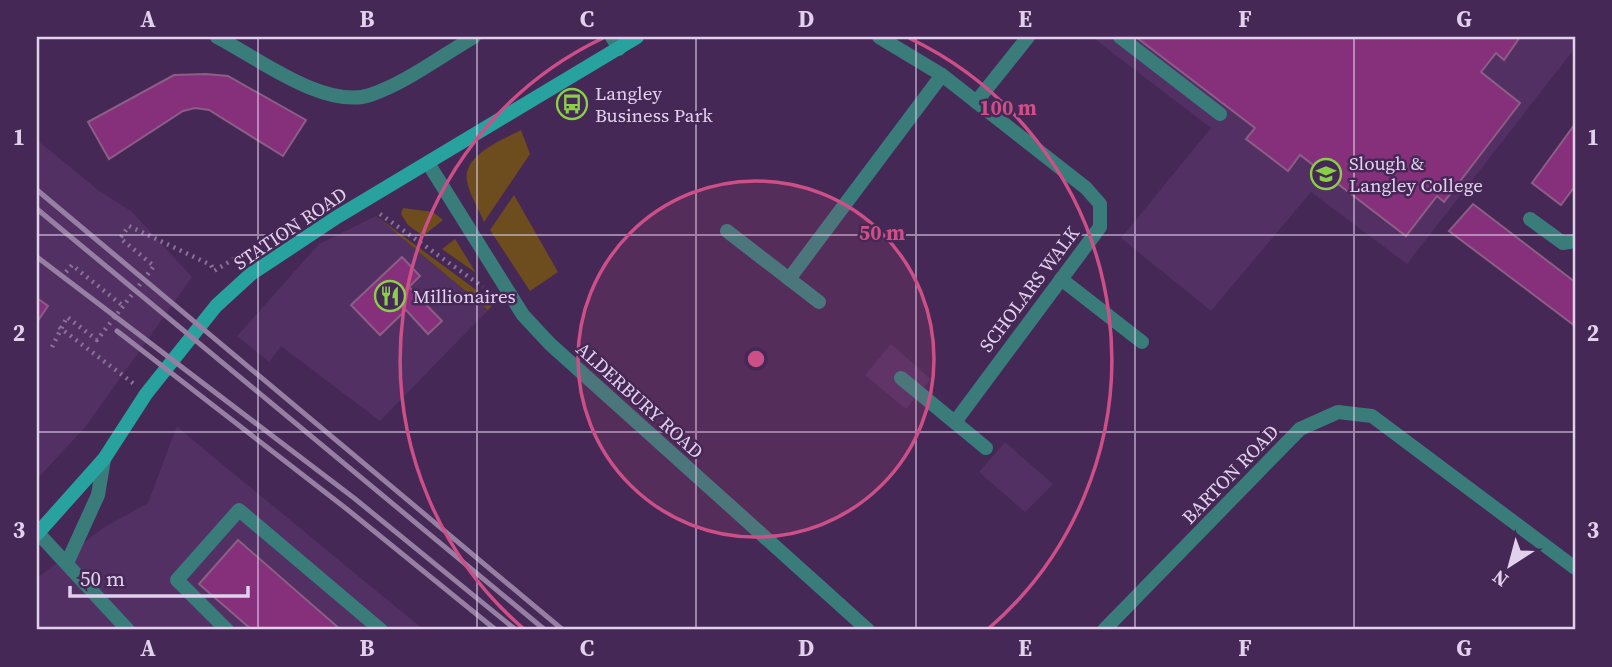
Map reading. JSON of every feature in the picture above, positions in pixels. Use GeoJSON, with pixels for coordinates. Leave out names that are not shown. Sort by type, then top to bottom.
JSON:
{"type":"FeatureCollection","features":[{"type":"Feature","properties":{"kind":"main road","name":"STATION ROAD"},"geometry":{"type":"LineString","coordinates":[[37,533],[104,459],[154,384],[216,306],[251,274],[615,43],[638,37]]}},
{"type":"Feature","properties":{"kind":"street"},"geometry":{"type":"LineString","coordinates":[[217,37],[322,94],[343,97],[368,96],[474,37]]}},
{"type":"Feature","properties":{"kind":"street","name":"SCHOLARS WALK"},"geometry":{"type":"LineString","coordinates":[[879,37],[942,75],[1086,188],[1100,204],[1100,227],[955,422]]}},
{"type":"Feature","properties":{"kind":"street"},"geometry":{"type":"LineString","coordinates":[[976,102],[1028,37]]}},
{"type":"Feature","properties":{"kind":"street"},"geometry":{"type":"LineString","coordinates":[[1119,37],[1220,114]]}},
{"type":"Feature","properties":{"kind":"street"},"geometry":{"type":"LineString","coordinates":[[789,279],[942,75]]}},
{"type":"Feature","properties":{"kind":"street","name":"ALDERBURY ROAD"},"geometry":{"type":"LineString","coordinates":[[428,163],[523,315],[550,344],[867,630]]}},
{"type":"Feature","properties":{"kind":"street"},"geometry":{"type":"LineString","coordinates":[[1530,219],[1563,243],[1575,242]]}},
{"type":"Feature","properties":{"kind":"street"},"geometry":{"type":"LineString","coordinates":[[727,231],[819,302]]}},
{"type":"Feature","properties":{"kind":"street"},"geometry":{"type":"LineString","coordinates":[[1061,279],[1142,342]]}},
{"type":"Feature","properties":{"kind":"street"},"geometry":{"type":"LineString","coordinates":[[901,378],[986,448]]}},
{"type":"Feature","properties":{"kind":"street","name":"BARTON ROAD"},"geometry":{"type":"LineString","coordinates":[[1104,630],[1300,429],[1338,412],[1372,416],[1575,568]]}},
{"type":"Feature","properties":{"kind":"street"},"geometry":{"type":"LineString","coordinates":[[67,563],[98,495],[104,459]]}},
{"type":"Feature","properties":{"kind":"street"},"geometry":{"type":"LineString","coordinates":[[227,630],[177,580],[239,510],[381,630]]}},
{"type":"Feature","properties":{"kind":"street"},"geometry":{"type":"LineString","coordinates":[[37,533],[128,630]]}},
{"type":"Feature","properties":{"kind":"path"},"geometry":{"type":"LineString","coordinates":[[380,214],[489,292]]}},
{"type":"Feature","properties":{"kind":"path"},"geometry":{"type":"LineString","coordinates":[[52,347],[59,327],[66,317],[97,340],[154,266],[120,238],[129,226],[211,265],[214,271]]}},
{"type":"Feature","properties":{"kind":"path"},"geometry":{"type":"LineString","coordinates":[[66,272],[72,265],[123,306]]}},
{"type":"Feature","properties":{"kind":"path"},"geometry":{"type":"LineString","coordinates":[[59,327],[129,380]]}},
{"type":"Feature","properties":{"kind":"shaded area","name":"Slough & Langley College"},"geometry":{"type":"Polygon","coordinates":[[[1092,37],[1575,37],[1575,48],[1407,264],[1311,192],[1211,311],[1121,238],[1211,128],[1092,37]]]}},
{"type":"Feature","properties":{"kind":"shaded area"},"geometry":{"type":"Polygon","coordinates":[[[521,130],[530,154],[484,222],[470,191],[467,172],[471,163],[486,149],[521,130]]]}},
{"type":"Feature","properties":{"kind":"shaded area"},"geometry":{"type":"Polygon","coordinates":[[[37,140],[98,190],[131,211],[192,277],[86,426],[37,479],[37,140]]]}},
{"type":"Feature","properties":{"kind":"shaded area"},"geometry":{"type":"Polygon","coordinates":[[[514,195],[558,272],[530,291],[490,230],[514,195]]]}},
{"type":"Feature","properties":{"kind":"shaded area"},"geometry":{"type":"Polygon","coordinates":[[[403,208],[433,212],[443,220],[423,236],[408,225],[401,214],[403,208]]]}},
{"type":"Feature","properties":{"kind":"shaded area"},"geometry":{"type":"Polygon","coordinates":[[[376,216],[488,310],[380,421],[281,346],[269,362],[237,336],[319,244],[376,216]]]}},
{"type":"Feature","properties":{"kind":"shaded area"},"geometry":{"type":"Polygon","coordinates":[[[376,216],[494,303],[488,310],[376,216]]]}},
{"type":"Feature","properties":{"kind":"shaded area"},"geometry":{"type":"Polygon","coordinates":[[[455,239],[476,273],[442,249],[455,239]]]}},
{"type":"Feature","properties":{"kind":"shaded area"},"geometry":{"type":"Polygon","coordinates":[[[891,344],[931,379],[906,409],[865,375],[891,344]]]}},
{"type":"Feature","properties":{"kind":"shaded area"},"geometry":{"type":"Polygon","coordinates":[[[177,426],[424,630],[37,630],[37,578],[103,528],[148,503],[177,426]]]}},
{"type":"Feature","properties":{"kind":"shaded area"},"geometry":{"type":"Polygon","coordinates":[[[1005,442],[1053,484],[1025,512],[979,472],[1005,442]]]}},
{"type":"Feature","properties":{"kind":"building"},"geometry":{"type":"Polygon","coordinates":[[[1136,37],[1520,37],[1504,60],[1496,53],[1481,72],[1520,103],[1444,202],[1437,196],[1406,236],[1300,155],[1288,171],[1246,139],[1255,128],[1136,37]]]}},
{"type":"Feature","properties":{"kind":"building"},"geometry":{"type":"Polygon","coordinates":[[[174,75],[228,76],[306,120],[283,156],[209,110],[195,108],[183,111],[109,159],[88,122],[174,75]]]}},
{"type":"Feature","properties":{"kind":"building"},"geometry":{"type":"Polygon","coordinates":[[[1575,124],[1575,186],[1561,205],[1532,183],[1575,124]]]}},
{"type":"Feature","properties":{"kind":"building"},"geometry":{"type":"Polygon","coordinates":[[[1473,204],[1575,282],[1575,326],[1449,231],[1473,204]]]}},
{"type":"Feature","properties":{"kind":"building","name":"Millionaires"},"geometry":{"type":"Polygon","coordinates":[[[402,257],[420,276],[409,287],[442,321],[428,334],[406,310],[380,335],[351,305],[402,257]]]}},
{"type":"Feature","properties":{"kind":"building"},"geometry":{"type":"Polygon","coordinates":[[[37,298],[48,306],[37,322],[37,298]]]}},
{"type":"Feature","properties":{"kind":"building"},"geometry":{"type":"Polygon","coordinates":[[[238,540],[341,630],[252,630],[199,584],[238,540]]]}},
{"type":"Feature","properties":{"kind":"railway"},"geometry":{"type":"LineString","coordinates":[[37,190],[563,630]]}},
{"type":"Feature","properties":{"kind":"railway"},"geometry":{"type":"LineString","coordinates":[[37,209],[545,630]]}},
{"type":"Feature","properties":{"kind":"railway"},"geometry":{"type":"LineString","coordinates":[[37,257],[354,498],[516,630]]}},
{"type":"Feature","properties":{"kind":"railway"},"geometry":{"type":"LineString","coordinates":[[117,331],[348,510],[496,630]]}},
{"type":"Feature","properties":{"kind":"place","name":"Langley Business Park"},"geometry":{"type":"Point","coordinates":[572,104]}},
{"type":"Feature","properties":{"kind":"place","name":"Slough & Langley College"},"geometry":{"type":"Point","coordinates":[1326,174]}},
{"type":"Feature","properties":{"kind":"place","name":"Millionaires"},"geometry":{"type":"Point","coordinates":[390,296]}}]}
